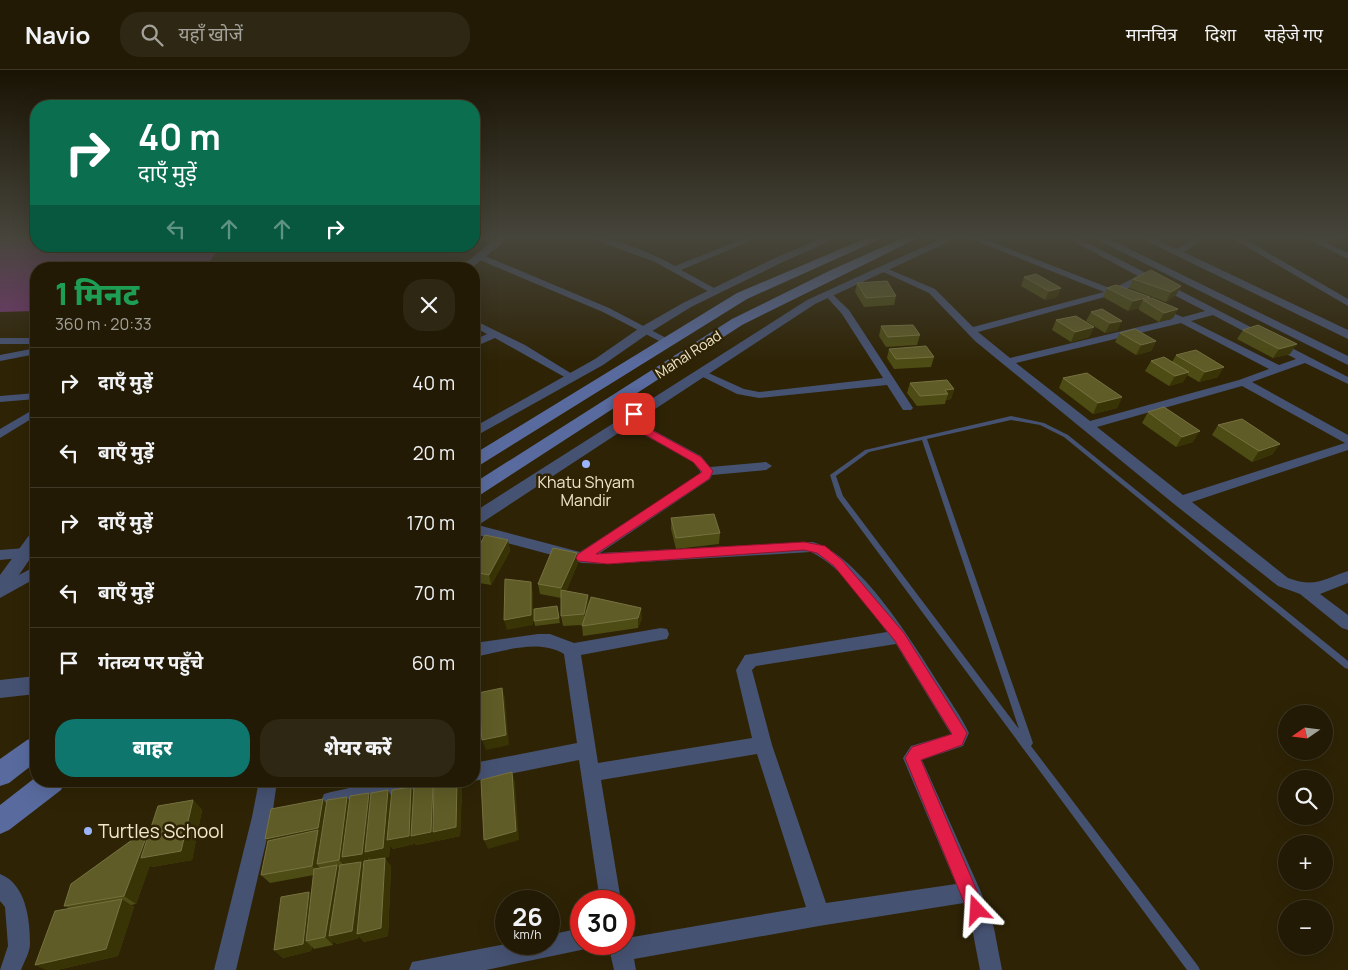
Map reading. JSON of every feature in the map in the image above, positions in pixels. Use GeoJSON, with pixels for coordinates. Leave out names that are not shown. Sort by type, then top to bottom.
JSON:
{"type":"FeatureCollection","features":[{"type":"Feature","properties":{"kind":"main road","name":"Mahal Road"},"geometry":{"type":"LineString","coordinates":[[480,457],[742,296],[782,279]]}},
{"type":"Feature","properties":{"kind":"main road","name":"Mahal Road"},"geometry":{"type":"LineString","coordinates":[[480,488],[737,322],[823,279]]}},
{"type":"Feature","properties":{"kind":"main road"},"geometry":{"type":"LineString","coordinates":[[0,774],[30,752]]}},
{"type":"Feature","properties":{"kind":"main road"},"geometry":{"type":"LineString","coordinates":[[0,821],[44,787]]}},
{"type":"Feature","properties":{"kind":"street"},"geometry":{"type":"LineString","coordinates":[[533,279],[606,310],[667,341]]}},
{"type":"Feature","properties":{"kind":"street"},"geometry":{"type":"LineString","coordinates":[[694,279],[713,290]]}},
{"type":"Feature","properties":{"kind":"street"},"geometry":{"type":"LineString","coordinates":[[480,430],[599,362],[645,330],[713,290],[737,279]]}},
{"type":"Feature","properties":{"kind":"street"},"geometry":{"type":"LineString","coordinates":[[480,516],[811,302],[863,279]]}},
{"type":"Feature","properties":{"kind":"street"},"geometry":{"type":"LineString","coordinates":[[904,279],[932,291],[970,331],[1179,501],[1283,582],[1306,591],[1348,624]]}},
{"type":"Feature","properties":{"kind":"street"},"geometry":{"type":"LineString","coordinates":[[1080,279],[1130,299]]}},
{"type":"Feature","properties":{"kind":"street"},"geometry":{"type":"LineString","coordinates":[[970,331],[1114,292],[1140,279]]}},
{"type":"Feature","properties":{"kind":"street"},"geometry":{"type":"LineString","coordinates":[[1152,279],[1348,381]]}},
{"type":"Feature","properties":{"kind":"street"},"geometry":{"type":"LineString","coordinates":[[1182,279],[1348,361]]}},
{"type":"Feature","properties":{"kind":"street"},"geometry":{"type":"LineString","coordinates":[[1203,279],[1348,349]]}},
{"type":"Feature","properties":{"kind":"street"},"geometry":{"type":"LineString","coordinates":[[1231,279],[1348,335]]}},
{"type":"Feature","properties":{"kind":"street"},"geometry":{"type":"LineString","coordinates":[[1307,279],[1348,303]]}},
{"type":"Feature","properties":{"kind":"street"},"geometry":{"type":"LineString","coordinates":[[829,294],[846,312],[907,408]]}},
{"type":"Feature","properties":{"kind":"street"},"geometry":{"type":"LineString","coordinates":[[1148,306],[1182,320],[1276,368]]}},
{"type":"Feature","properties":{"kind":"street"},"geometry":{"type":"LineString","coordinates":[[1008,362],[1214,312]]}},
{"type":"Feature","properties":{"kind":"street"},"geometry":{"type":"LineString","coordinates":[[480,326],[572,377]]}},
{"type":"Feature","properties":{"kind":"street"},"geometry":{"type":"LineString","coordinates":[[480,341],[495,334]]}},
{"type":"Feature","properties":{"kind":"street"},"geometry":{"type":"LineString","coordinates":[[0,341],[30,341]]}},
{"type":"Feature","properties":{"kind":"street"},"geometry":{"type":"LineString","coordinates":[[0,358],[30,352]]}},
{"type":"Feature","properties":{"kind":"street"},"geometry":{"type":"LineString","coordinates":[[1087,426],[1243,382],[1276,368],[1305,359]]}},
{"type":"Feature","properties":{"kind":"street"},"geometry":{"type":"LineString","coordinates":[[700,373],[741,392],[759,395],[890,381]]}},
{"type":"Feature","properties":{"kind":"street"},"geometry":{"type":"LineString","coordinates":[[1243,382],[1348,440]]}},
{"type":"Feature","properties":{"kind":"street"},"geometry":{"type":"LineString","coordinates":[[897,391],[913,390]]}},
{"type":"Feature","properties":{"kind":"street"},"geometry":{"type":"LineString","coordinates":[[0,399],[30,396]]}},
{"type":"Feature","properties":{"kind":"street"},"geometry":{"type":"LineString","coordinates":[[0,434],[30,415]]}},
{"type":"Feature","properties":{"kind":"street"},"geometry":{"type":"LineString","coordinates":[[626,420],[697,459],[707,471]]}},
{"type":"Feature","properties":{"kind":"street"},"geometry":{"type":"LineString","coordinates":[[1179,501],[1348,446]]}},
{"type":"Feature","properties":{"kind":"street"},"geometry":{"type":"LineString","coordinates":[[707,471],[766,466]]}},
{"type":"Feature","properties":{"kind":"street"},"geometry":{"type":"LineString","coordinates":[[582,558],[705,476],[707,471]]}},
{"type":"Feature","properties":{"kind":"street"},"geometry":{"type":"LineString","coordinates":[[480,532],[582,558],[608,559],[813,547],[820,549],[838,563],[900,637],[960,733],[957,740],[917,752],[912,758],[970,892],[983,928],[991,970]]}},
{"type":"Feature","properties":{"kind":"street"},"geometry":{"type":"LineString","coordinates":[[0,590],[30,546]]}},
{"type":"Feature","properties":{"kind":"street"},"geometry":{"type":"LineString","coordinates":[[0,555],[25,553]]}},
{"type":"Feature","properties":{"kind":"street"},"geometry":{"type":"LineString","coordinates":[[0,590],[30,574]]}},
{"type":"Feature","properties":{"kind":"street"},"geometry":{"type":"LineString","coordinates":[[1306,591],[1318,590],[1348,577]]}},
{"type":"Feature","properties":{"kind":"street"},"geometry":{"type":"LineString","coordinates":[[572,650],[661,634]]}},
{"type":"Feature","properties":{"kind":"street"},"geometry":{"type":"LineString","coordinates":[[819,915],[763,744],[744,670],[751,660],[900,637]]}},
{"type":"Feature","properties":{"kind":"street"},"geometry":{"type":"LineString","coordinates":[[480,649],[544,639],[563,643],[572,650],[609,890]]}},
{"type":"Feature","properties":{"kind":"street"},"geometry":{"type":"LineString","coordinates":[[0,689],[30,686]]}},
{"type":"Feature","properties":{"kind":"street"},"geometry":{"type":"LineString","coordinates":[[590,773],[763,744]]}},
{"type":"Feature","properties":{"kind":"street"},"geometry":{"type":"LineString","coordinates":[[480,771],[586,750]]}},
{"type":"Feature","properties":{"kind":"street"},"geometry":{"type":"LineString","coordinates":[[225,970],[272,814],[269,787]]}},
{"type":"Feature","properties":{"kind":"street"},"geometry":{"type":"LineString","coordinates":[[310,806],[400,787]]}},
{"type":"Feature","properties":{"kind":"street"},"geometry":{"type":"LineString","coordinates":[[0,884],[15,903],[19,946],[10,970]]}},
{"type":"Feature","properties":{"kind":"street"},"geometry":{"type":"LineString","coordinates":[[635,952],[819,915],[970,892]]}},
{"type":"Feature","properties":{"kind":"street"},"geometry":{"type":"LineString","coordinates":[[420,970],[447,967],[570,941]]}},
{"type":"Feature","properties":{"kind":"lane"},"geometry":{"type":"LineString","coordinates":[[1194,970],[840,497],[832,475],[867,450],[1011,418],[1042,424],[1066,436],[1348,666]]}},
{"type":"Feature","properties":{"kind":"lane"},"geometry":{"type":"LineString","coordinates":[[924,438],[1031,750]]}},
{"type":"Feature","properties":{"kind":"shaded area"},"geometry":{"type":"Polygon","coordinates":[[[0,279],[30,279],[30,311],[0,312],[0,279]]]}},
{"type":"Feature","properties":{"kind":"building"},"geometry":{"type":"Polygon","coordinates":[[[1028,279],[1045,279],[1061,288],[1049,291],[1028,279]]]}},
{"type":"Feature","properties":{"kind":"building"},"geometry":{"type":"Polygon","coordinates":[[[1133,279],[1168,279],[1181,286],[1171,292],[1133,279]]]}},
{"type":"Feature","properties":{"kind":"building"},"geometry":{"type":"Polygon","coordinates":[[[887,281],[896,296],[866,298],[857,283],[887,281]]]}},
{"type":"Feature","properties":{"kind":"building"},"geometry":{"type":"Polygon","coordinates":[[[1116,285],[1150,297],[1133,301],[1107,288],[1116,285]]]}},
{"type":"Feature","properties":{"kind":"building"},"geometry":{"type":"Polygon","coordinates":[[[1152,298],[1178,309],[1164,313],[1143,300],[1152,298]]]}},
{"type":"Feature","properties":{"kind":"building"},"geometry":{"type":"Polygon","coordinates":[[[1102,309],[1122,321],[1110,323],[1091,312],[1102,309]]]}},
{"type":"Feature","properties":{"kind":"building"},"geometry":{"type":"Polygon","coordinates":[[[1076,316],[1094,327],[1075,332],[1056,320],[1076,316]]]}},
{"type":"Feature","properties":{"kind":"building"},"geometry":{"type":"Polygon","coordinates":[[[913,325],[920,335],[888,337],[881,326],[913,325]]]}},
{"type":"Feature","properties":{"kind":"building"},"geometry":{"type":"Polygon","coordinates":[[[1258,325],[1297,344],[1279,349],[1243,330],[1258,325]]]}},
{"type":"Feature","properties":{"kind":"building"},"geometry":{"type":"Polygon","coordinates":[[[1135,329],[1156,341],[1141,345],[1120,333],[1135,329]]]}},
{"type":"Feature","properties":{"kind":"building"},"geometry":{"type":"Polygon","coordinates":[[[926,346],[934,357],[896,359],[889,349],[926,346]]]}},
{"type":"Feature","properties":{"kind":"building"},"geometry":{"type":"Polygon","coordinates":[[[1196,350],[1224,367],[1205,372],[1176,355],[1196,350]]]}},
{"type":"Feature","properties":{"kind":"building"},"geometry":{"type":"Polygon","coordinates":[[[1164,357],[1189,372],[1175,376],[1151,361],[1164,357]]]}},
{"type":"Feature","properties":{"kind":"building"},"geometry":{"type":"Polygon","coordinates":[[[1087,373],[1122,397],[1098,403],[1063,378],[1087,373]]]}},
{"type":"Feature","properties":{"kind":"building"},"geometry":{"type":"Polygon","coordinates":[[[947,380],[954,389],[945,390],[948,394],[920,396],[910,383],[947,380]]]}},
{"type":"Feature","properties":{"kind":"building"},"geometry":{"type":"Polygon","coordinates":[[[1164,407],[1200,431],[1182,437],[1148,412],[1164,407]]]}},
{"type":"Feature","properties":{"kind":"building"},"geometry":{"type":"Polygon","coordinates":[[[1242,419],[1280,444],[1259,451],[1218,425],[1242,419]]]}},
{"type":"Feature","properties":{"kind":"building"},"geometry":{"type":"Polygon","coordinates":[[[714,514],[720,533],[676,538],[671,518],[714,514]]]}},
{"type":"Feature","properties":{"kind":"building"},"geometry":{"type":"Polygon","coordinates":[[[485,535],[508,540],[489,575],[480,573],[480,544],[485,535]]]}},
{"type":"Feature","properties":{"kind":"building"},"geometry":{"type":"Polygon","coordinates":[[[553,548],[577,553],[561,588],[538,584],[553,548]]]}},
{"type":"Feature","properties":{"kind":"building"},"geometry":{"type":"Polygon","coordinates":[[[505,579],[531,582],[531,615],[504,620],[505,579]]]}},
{"type":"Feature","properties":{"kind":"building"},"geometry":{"type":"Polygon","coordinates":[[[561,590],[588,595],[584,614],[561,616],[561,590]]]}},
{"type":"Feature","properties":{"kind":"building"},"geometry":{"type":"Polygon","coordinates":[[[591,597],[641,608],[638,618],[582,626],[591,597]]]}},
{"type":"Feature","properties":{"kind":"building"},"geometry":{"type":"Polygon","coordinates":[[[557,606],[559,618],[534,621],[534,609],[557,606]]]}},
{"type":"Feature","properties":{"kind":"building"},"geometry":{"type":"Polygon","coordinates":[[[502,688],[506,735],[482,740],[480,693],[502,688]]]}},
{"type":"Feature","properties":{"kind":"building"},"geometry":{"type":"Polygon","coordinates":[[[512,772],[516,831],[484,840],[481,780],[512,772]]]}},
{"type":"Feature","properties":{"kind":"building"},"geometry":{"type":"Polygon","coordinates":[[[411,787],[409,836],[387,840],[392,790],[411,787]]]}},
{"type":"Feature","properties":{"kind":"building"},"geometry":{"type":"Polygon","coordinates":[[[414,787],[433,787],[431,832],[411,836],[414,787]]]}},
{"type":"Feature","properties":{"kind":"building"},"geometry":{"type":"Polygon","coordinates":[[[434,787],[457,787],[456,827],[433,832],[434,787]]]}},
{"type":"Feature","properties":{"kind":"building"},"geometry":{"type":"Polygon","coordinates":[[[388,790],[383,848],[365,852],[371,793],[388,790]]]}},
{"type":"Feature","properties":{"kind":"building"},"geometry":{"type":"Polygon","coordinates":[[[369,793],[362,854],[342,857],[350,796],[369,793]]]}},
{"type":"Feature","properties":{"kind":"building"},"geometry":{"type":"Polygon","coordinates":[[[347,797],[339,860],[317,864],[327,800],[347,797]]]}},
{"type":"Feature","properties":{"kind":"building"},"geometry":{"type":"Polygon","coordinates":[[[323,799],[318,828],[265,839],[271,809],[323,799]]]}},
{"type":"Feature","properties":{"kind":"building"},"geometry":{"type":"Polygon","coordinates":[[[193,800],[181,851],[141,858],[158,806],[193,800]]]}},
{"type":"Feature","properties":{"kind":"building"},"geometry":{"type":"Polygon","coordinates":[[[150,827],[124,896],[64,906],[71,884],[150,827]]]}},
{"type":"Feature","properties":{"kind":"building"},"geometry":{"type":"Polygon","coordinates":[[[318,830],[312,866],[261,875],[268,841],[318,830]]]}},
{"type":"Feature","properties":{"kind":"building"},"geometry":{"type":"Polygon","coordinates":[[[385,858],[381,928],[357,934],[364,861],[385,858]]]}},
{"type":"Feature","properties":{"kind":"building"},"geometry":{"type":"Polygon","coordinates":[[[361,862],[352,931],[329,936],[340,865],[361,862]]]}},
{"type":"Feature","properties":{"kind":"building"},"geometry":{"type":"Polygon","coordinates":[[[337,865],[325,937],[306,941],[314,869],[337,865]]]}},
{"type":"Feature","properties":{"kind":"building"},"geometry":{"type":"Polygon","coordinates":[[[309,892],[303,944],[274,950],[281,897],[309,892]]]}},
{"type":"Feature","properties":{"kind":"building"},"geometry":{"type":"Polygon","coordinates":[[[122,899],[106,949],[35,965],[55,911],[122,899]]]}},
{"type":"Feature","properties":{"kind":"place","name":"Khatu Shyam Mandir"},"geometry":{"type":"Point","coordinates":[586,464]}},
{"type":"Feature","properties":{"kind":"place","name":"Turtles School"},"geometry":{"type":"Point","coordinates":[88,831]}},
{"type":"Feature","properties":{"kind":"route"},"geometry":{"type":"LineString","coordinates":[[634,414],[626,420],[697,459],[707,471],[705,476],[582,558],[608,559],[804,546],[820,549],[830,555],[900,637],[960,733],[957,740],[917,752],[912,758],[977,910]]}}]}
